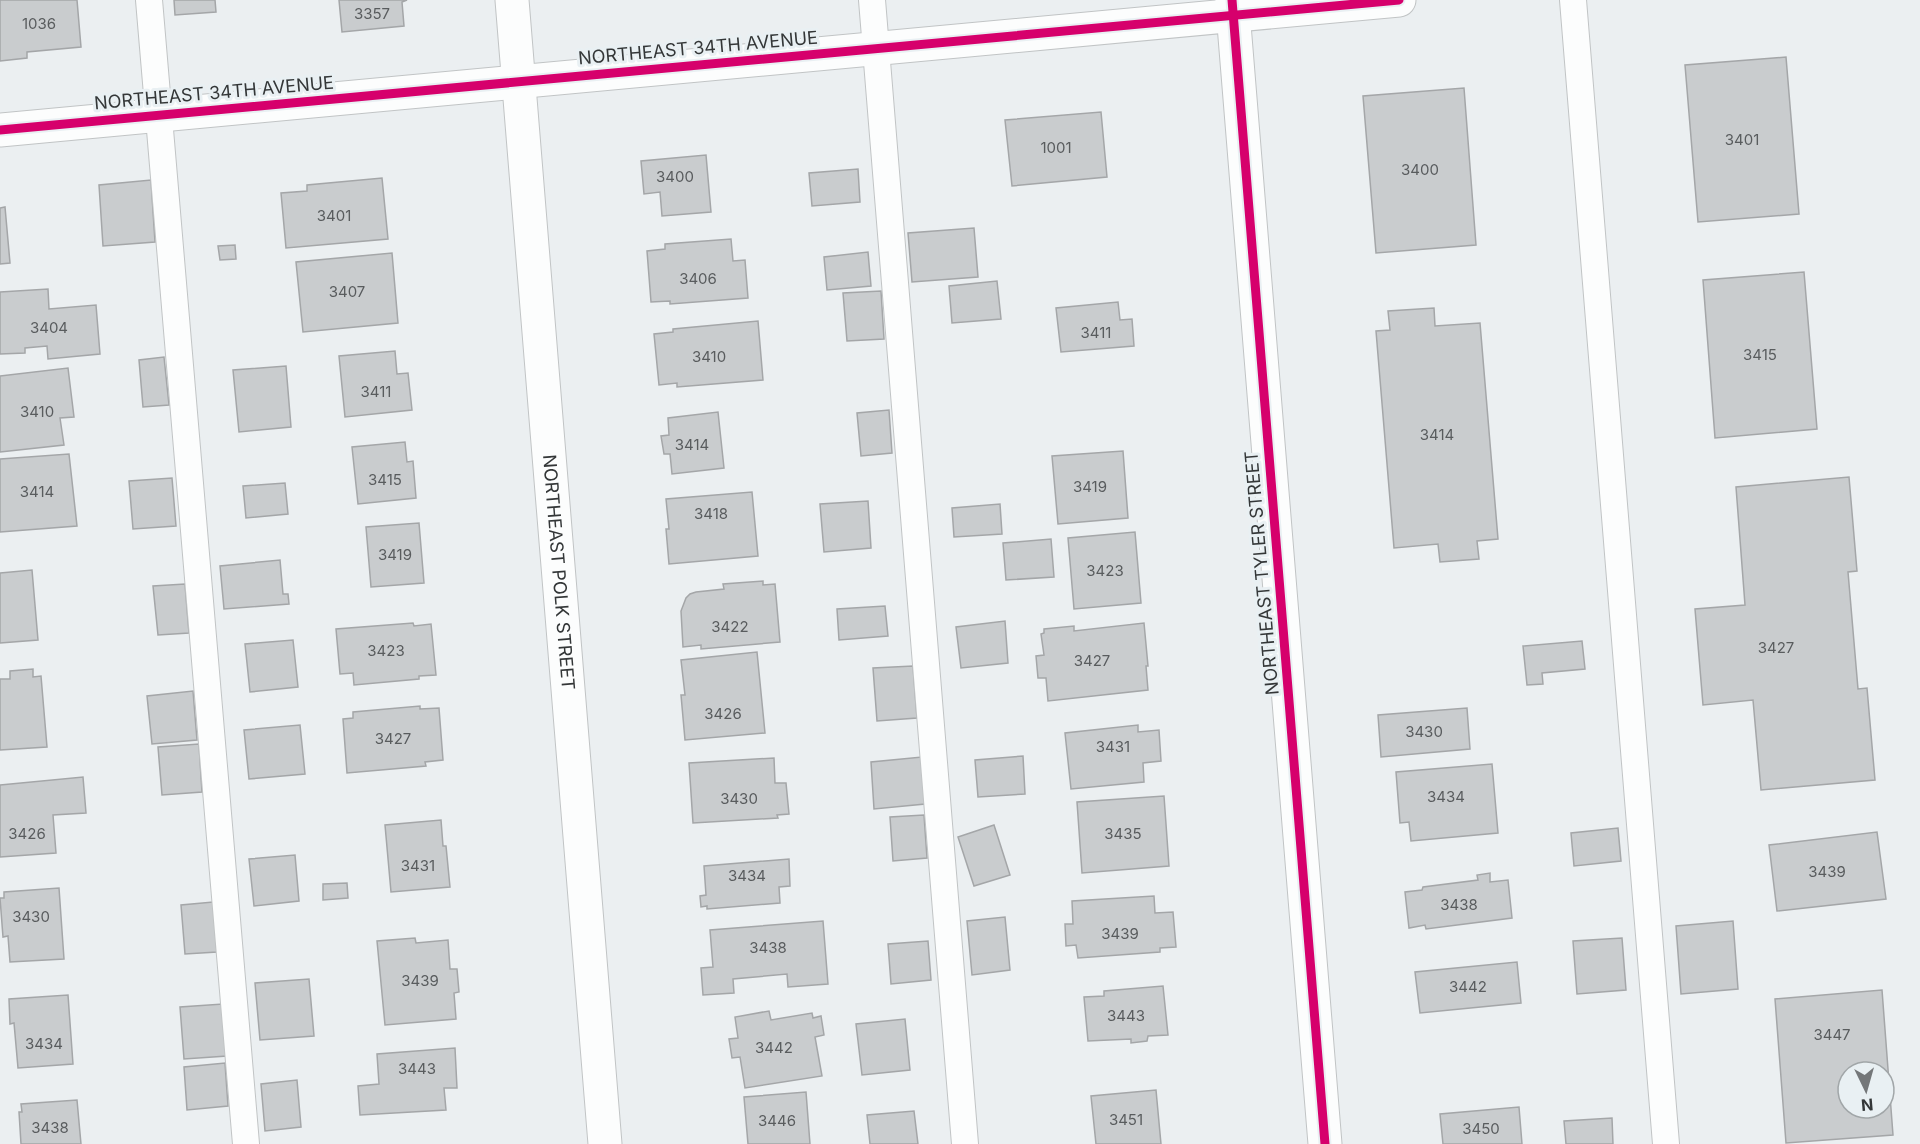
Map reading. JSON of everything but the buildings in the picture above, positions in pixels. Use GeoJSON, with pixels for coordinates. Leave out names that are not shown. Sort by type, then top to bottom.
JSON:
{"type":"FeatureCollection","features":[{"type":"Feature","properties":{"kind":"street","name":"NORTHEAST POLK STREET"},"geometry":{"type":"LineString","coordinates":[[512,0],[606,1144]]}},
{"type":"Feature","properties":{"kind":"street","name":"NORTHEAST 34TH AVENUE"},"geometry":{"type":"LineString","coordinates":[[0,130],[877,48],[1233,8],[1399,0]]}},
{"type":"Feature","properties":{"kind":"street","name":"NORTHEAST TYLER STREET"},"geometry":{"type":"LineString","coordinates":[[1233,8],[1325,1144]]}},
{"type":"Feature","properties":{"kind":"lane"},"geometry":{"type":"LineString","coordinates":[[149,0],[246,1144]]}},
{"type":"Feature","properties":{"kind":"lane"},"geometry":{"type":"LineString","coordinates":[[872,0],[965,1144]]}},
{"type":"Feature","properties":{"kind":"lane"},"geometry":{"type":"LineString","coordinates":[[1573,0],[1666,1144]]}},
{"type":"Feature","properties":{"kind":"cycle path"},"geometry":{"type":"LineString","coordinates":[[1232,0],[1325,1144]]}},
{"type":"Feature","properties":{"kind":"cycle path"},"geometry":{"type":"LineString","coordinates":[[0,130],[1399,0]]}}]}
